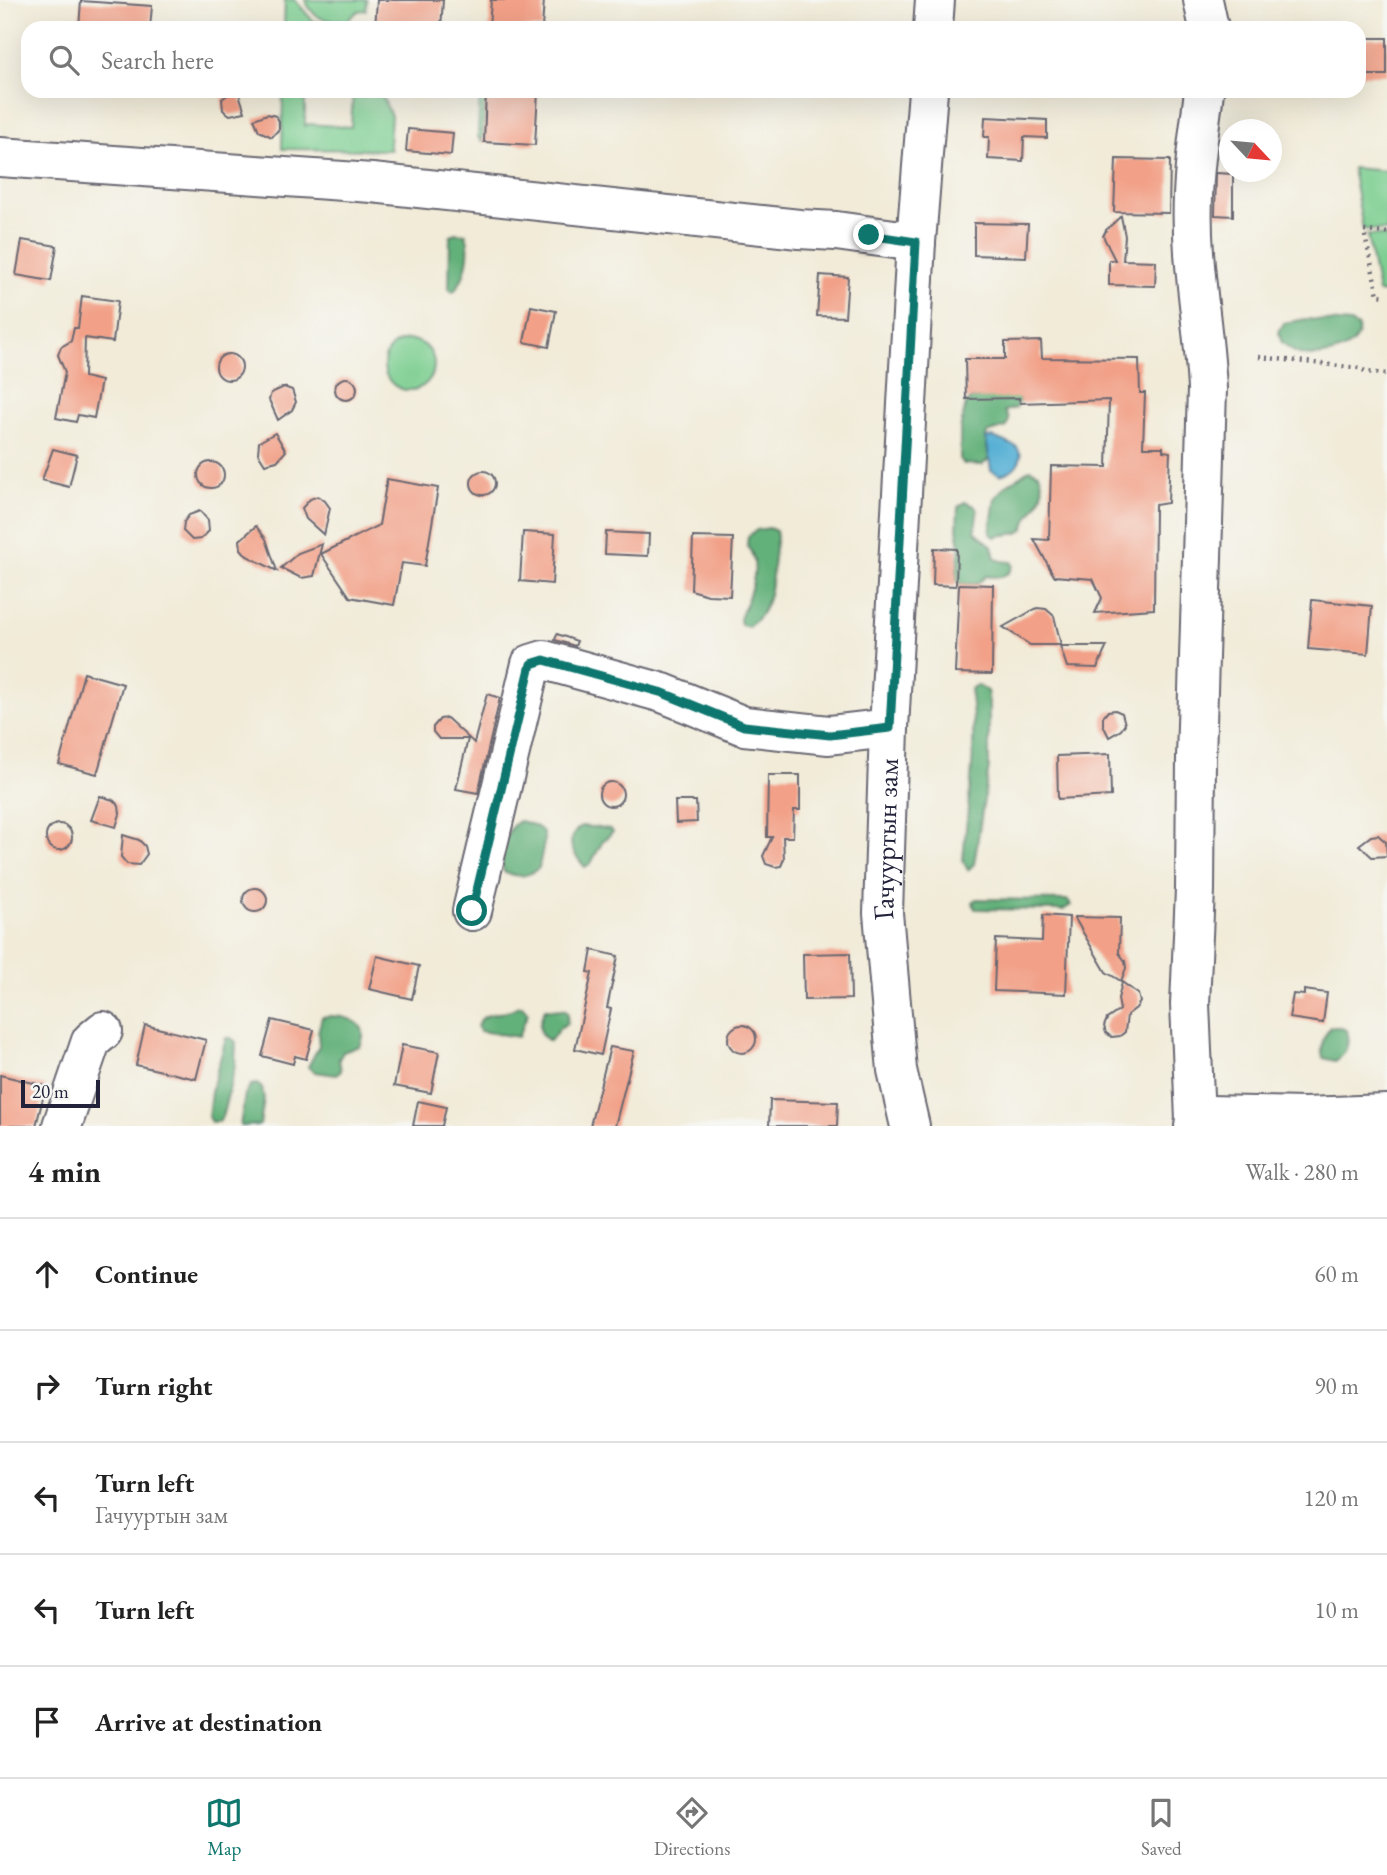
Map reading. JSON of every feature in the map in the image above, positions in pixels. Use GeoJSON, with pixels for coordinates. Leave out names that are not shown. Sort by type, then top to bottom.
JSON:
{"type":"FeatureCollection","features":[{"type":"Feature","properties":{"kind":"street"},"geometry":{"type":"LineString","coordinates":[[934,21],[935,0]]}},
{"type":"Feature","properties":{"kind":"street"},"geometry":{"type":"LineString","coordinates":[[1203,0],[1208,21]]}},
{"type":"Feature","properties":{"kind":"street","name":"Гачууртын зам"},"geometry":{"type":"LineString","coordinates":[[910,1126],[897,1070],[883,913],[916,242],[927,98]]}},
{"type":"Feature","properties":{"kind":"street"},"geometry":{"type":"LineString","coordinates":[[1203,98],[1193,198],[1195,257],[1207,389],[1190,1004],[1195,1123],[1208,1115],[1304,1117],[1387,1114]]}},
{"type":"Feature","properties":{"kind":"street"},"geometry":{"type":"LineString","coordinates":[[0,157],[372,183],[785,228],[835,231],[916,242]]}},
{"type":"Feature","properties":{"kind":"street"},"geometry":{"type":"LineString","coordinates":[[472,911],[531,664],[544,660],[663,693],[744,726],[830,735],[890,728]]}},
{"type":"Feature","properties":{"kind":"street"},"geometry":{"type":"LineString","coordinates":[[62,1126],[91,1041],[103,1031]]}},
{"type":"Feature","properties":{"kind":"path"},"geometry":{"type":"LineString","coordinates":[[1387,233],[1364,231],[1378,295],[1387,296]]}},
{"type":"Feature","properties":{"kind":"path"},"geometry":{"type":"LineString","coordinates":[[1259,357],[1359,368],[1367,372],[1387,374]]}},
{"type":"Feature","properties":{"kind":"green space"},"geometry":{"type":"Polygon","coordinates":[[[285,0],[295,0],[313,21],[284,21],[285,0]]]}},
{"type":"Feature","properties":{"kind":"green space"},"geometry":{"type":"Polygon","coordinates":[[[305,0],[367,0],[366,10],[358,11],[347,21],[327,20],[317,16],[305,0]]]}},
{"type":"Feature","properties":{"kind":"green space"},"geometry":{"type":"Polygon","coordinates":[[[283,98],[305,98],[305,126],[351,127],[353,98],[383,98],[391,116],[391,150],[282,149],[283,98]]]}},
{"type":"Feature","properties":{"kind":"green space"},"geometry":{"type":"Polygon","coordinates":[[[480,98],[485,98],[482,141],[478,137],[480,98]]]}},
{"type":"Feature","properties":{"kind":"green space"},"geometry":{"type":"Polygon","coordinates":[[[1352,168],[1387,171],[1387,231],[1363,229],[1352,168]]]}},
{"type":"Feature","properties":{"kind":"green space"},"geometry":{"type":"Polygon","coordinates":[[[455,233],[466,234],[468,257],[458,287],[453,292],[449,289],[450,237],[455,233]]]}},
{"type":"Feature","properties":{"kind":"green space"},"geometry":{"type":"Polygon","coordinates":[[[1367,235],[1387,236],[1387,293],[1378,292],[1367,235]]]}},
{"type":"Feature","properties":{"kind":"green space"},"geometry":{"type":"Polygon","coordinates":[[[1306,319],[1350,323],[1358,327],[1358,335],[1346,348],[1337,352],[1317,356],[1300,354],[1281,341],[1279,332],[1284,323],[1306,319]]]}},
{"type":"Feature","properties":{"kind":"green space"},"geometry":{"type":"Polygon","coordinates":[[[409,340],[426,348],[434,365],[426,382],[409,390],[392,382],[384,365],[392,348],[409,340]]]}},
{"type":"Feature","properties":{"kind":"green space"},"geometry":{"type":"Polygon","coordinates":[[[1019,394],[1016,408],[1005,411],[1009,419],[1007,427],[987,433],[989,459],[982,465],[964,464],[960,459],[960,430],[966,403],[972,399],[1019,394]]]}},
{"type":"Feature","properties":{"kind":"green space"},"geometry":{"type":"Polygon","coordinates":[[[1030,469],[1039,473],[1043,491],[1040,500],[1021,532],[995,537],[990,533],[995,498],[1004,487],[1030,469]]]}},
{"type":"Feature","properties":{"kind":"green space"},"geometry":{"type":"Polygon","coordinates":[[[965,502],[976,507],[975,531],[992,546],[995,558],[1013,565],[1006,575],[986,576],[977,584],[961,584],[956,579],[960,546],[958,507],[965,502]]]}},
{"type":"Feature","properties":{"kind":"green space"},"geometry":{"type":"Polygon","coordinates":[[[769,528],[776,531],[777,537],[771,586],[764,609],[748,627],[741,625],[740,619],[754,572],[752,554],[747,546],[748,536],[757,530],[769,528]]]}},
{"type":"Feature","properties":{"kind":"green space"},"geometry":{"type":"Polygon","coordinates":[[[977,685],[987,691],[989,703],[989,767],[974,864],[968,870],[963,861],[973,753],[970,689],[977,685]]]}},
{"type":"Feature","properties":{"kind":"green space"},"geometry":{"type":"Polygon","coordinates":[[[519,821],[538,827],[544,837],[544,843],[539,868],[519,876],[504,872],[502,859],[510,830],[519,821]]]}},
{"type":"Feature","properties":{"kind":"green space"},"geometry":{"type":"Polygon","coordinates":[[[581,826],[610,829],[613,832],[603,841],[591,863],[585,867],[574,852],[571,842],[581,826]]]}},
{"type":"Feature","properties":{"kind":"green space"},"geometry":{"type":"Polygon","coordinates":[[[976,899],[1067,900],[1071,905],[1063,910],[975,909],[973,902],[976,899]]]}},
{"type":"Feature","properties":{"kind":"green space"},"geometry":{"type":"Polygon","coordinates":[[[522,1006],[528,1013],[518,1037],[480,1031],[477,1026],[484,1017],[522,1006]]]}},
{"type":"Feature","properties":{"kind":"green space"},"geometry":{"type":"Polygon","coordinates":[[[545,1009],[566,1010],[568,1014],[567,1023],[550,1041],[540,1032],[545,1009]]]}},
{"type":"Feature","properties":{"kind":"green space"},"geometry":{"type":"Polygon","coordinates":[[[322,1017],[352,1020],[363,1032],[360,1046],[343,1052],[339,1059],[341,1071],[336,1075],[315,1072],[308,1067],[319,1046],[318,1032],[322,1017]]]}},
{"type":"Feature","properties":{"kind":"green space"},"geometry":{"type":"Polygon","coordinates":[[[1331,1027],[1346,1030],[1347,1035],[1345,1052],[1335,1061],[1323,1058],[1322,1054],[1323,1042],[1331,1027]]]}},
{"type":"Feature","properties":{"kind":"green space"},"geometry":{"type":"Polygon","coordinates":[[[226,1038],[236,1042],[235,1066],[220,1121],[211,1122],[208,1117],[211,1092],[226,1038]]]}},
{"type":"Feature","properties":{"kind":"green space"},"geometry":{"type":"Polygon","coordinates":[[[257,1084],[262,1088],[264,1099],[260,1125],[240,1126],[245,1094],[251,1085],[257,1084]]]}},
{"type":"Feature","properties":{"kind":"water"},"geometry":{"type":"Polygon","coordinates":[[[993,437],[1017,447],[1021,455],[1014,468],[1000,475],[991,470],[986,438],[993,437]]]}},
{"type":"Feature","properties":{"kind":"building"},"geometry":{"type":"Polygon","coordinates":[[[377,0],[443,0],[442,21],[376,21],[377,0]]]}},
{"type":"Feature","properties":{"kind":"building"},"geometry":{"type":"Polygon","coordinates":[[[491,0],[544,0],[542,21],[490,21],[491,0]]]}},
{"type":"Feature","properties":{"kind":"building"},"geometry":{"type":"Polygon","coordinates":[[[81,1],[152,6],[151,21],[80,21],[81,1]]]}},
{"type":"Feature","properties":{"kind":"building"},"geometry":{"type":"Polygon","coordinates":[[[1366,38],[1387,38],[1387,75],[1366,75],[1366,38]]]}},
{"type":"Feature","properties":{"kind":"building"},"geometry":{"type":"Polygon","coordinates":[[[240,98],[245,112],[230,115],[223,110],[222,99],[240,98]]]}},
{"type":"Feature","properties":{"kind":"building"},"geometry":{"type":"Polygon","coordinates":[[[486,98],[538,98],[535,145],[484,142],[486,98]]]}},
{"type":"Feature","properties":{"kind":"building"},"geometry":{"type":"Polygon","coordinates":[[[267,114],[276,116],[279,121],[279,129],[272,137],[259,131],[254,119],[267,114]]]}},
{"type":"Feature","properties":{"kind":"building"},"geometry":{"type":"Polygon","coordinates":[[[985,117],[1047,120],[1047,138],[1024,137],[1023,161],[988,159],[989,137],[984,137],[985,117]]]}},
{"type":"Feature","properties":{"kind":"building"},"geometry":{"type":"Polygon","coordinates":[[[408,129],[453,133],[451,155],[406,151],[408,129]]]}},
{"type":"Feature","properties":{"kind":"building"},"geometry":{"type":"Polygon","coordinates":[[[1116,159],[1170,160],[1169,213],[1114,212],[1116,159]]]}},
{"type":"Feature","properties":{"kind":"building"},"geometry":{"type":"Polygon","coordinates":[[[1216,173],[1219,173],[1219,182],[1233,182],[1233,216],[1215,215],[1216,173]]]}},
{"type":"Feature","properties":{"kind":"building"},"geometry":{"type":"Polygon","coordinates":[[[1121,216],[1125,236],[1123,260],[1156,261],[1155,286],[1109,285],[1109,260],[1115,260],[1103,236],[1121,216]]]}},
{"type":"Feature","properties":{"kind":"building"},"geometry":{"type":"Polygon","coordinates":[[[974,223],[1028,224],[1026,257],[974,255],[974,223]]]}},
{"type":"Feature","properties":{"kind":"building"},"geometry":{"type":"Polygon","coordinates":[[[22,240],[57,246],[51,281],[16,275],[22,240]]]}},
{"type":"Feature","properties":{"kind":"building"},"geometry":{"type":"Polygon","coordinates":[[[820,275],[848,277],[845,317],[817,316],[820,275]]]}},
{"type":"Feature","properties":{"kind":"building"},"geometry":{"type":"Polygon","coordinates":[[[82,296],[118,301],[113,342],[85,338],[84,377],[101,381],[94,418],[78,415],[76,422],[56,418],[65,372],[58,355],[61,347],[71,341],[74,328],[78,328],[82,296]]]}},
{"type":"Feature","properties":{"kind":"building"},"geometry":{"type":"Polygon","coordinates":[[[531,306],[556,311],[549,347],[524,342],[531,306]]]}},
{"type":"Feature","properties":{"kind":"building"},"geometry":{"type":"Polygon","coordinates":[[[1041,341],[1042,358],[1139,359],[1140,393],[1145,393],[1143,447],[1163,447],[1163,451],[1170,452],[1168,503],[1155,505],[1154,609],[1095,613],[1102,598],[1093,579],[1054,576],[1034,539],[1049,540],[1051,466],[1107,467],[1109,400],[1020,403],[1019,398],[966,399],[965,359],[1005,359],[1005,342],[1041,341]]]}},
{"type":"Feature","properties":{"kind":"building"},"geometry":{"type":"Polygon","coordinates":[[[229,354],[238,358],[242,367],[238,376],[229,380],[220,376],[216,367],[220,358],[229,354]]]}},
{"type":"Feature","properties":{"kind":"building"},"geometry":{"type":"Polygon","coordinates":[[[346,378],[354,381],[357,389],[354,397],[346,400],[338,397],[335,389],[338,381],[346,378]]]}},
{"type":"Feature","properties":{"kind":"building"},"geometry":{"type":"Polygon","coordinates":[[[284,387],[292,390],[296,402],[292,410],[278,420],[269,400],[271,393],[284,387]]]}},
{"type":"Feature","properties":{"kind":"building"},"geometry":{"type":"Polygon","coordinates":[[[275,433],[286,451],[277,461],[265,464],[258,453],[259,442],[275,433]]]}},
{"type":"Feature","properties":{"kind":"building"},"geometry":{"type":"Polygon","coordinates":[[[53,449],[77,455],[69,487],[42,480],[53,449]]]}},
{"type":"Feature","properties":{"kind":"building"},"geometry":{"type":"Polygon","coordinates":[[[211,462],[220,466],[224,475],[220,484],[211,488],[202,484],[198,475],[202,466],[211,462]]]}},
{"type":"Feature","properties":{"kind":"building"},"geometry":{"type":"Polygon","coordinates":[[[483,471],[491,475],[495,483],[491,491],[483,495],[475,491],[471,483],[475,475],[483,471]]]}},
{"type":"Feature","properties":{"kind":"building"},"geometry":{"type":"Polygon","coordinates":[[[387,479],[438,488],[425,566],[402,563],[394,605],[350,597],[321,554],[379,525],[387,479]]]}},
{"type":"Feature","properties":{"kind":"building"},"geometry":{"type":"Polygon","coordinates":[[[318,496],[330,508],[324,535],[306,519],[302,508],[310,499],[318,496]]]}},
{"type":"Feature","properties":{"kind":"building"},"geometry":{"type":"Polygon","coordinates":[[[200,511],[208,520],[209,531],[201,539],[192,540],[183,531],[184,522],[189,515],[200,511]]]}},
{"type":"Feature","properties":{"kind":"building"},"geometry":{"type":"Polygon","coordinates":[[[256,526],[266,539],[277,571],[247,556],[241,549],[240,540],[256,526]]]}},
{"type":"Feature","properties":{"kind":"building"},"geometry":{"type":"Polygon","coordinates":[[[523,532],[555,534],[552,584],[520,581],[523,532]]]}},
{"type":"Feature","properties":{"kind":"building"},"geometry":{"type":"Polygon","coordinates":[[[606,532],[649,534],[648,556],[605,554],[606,532]]]}},
{"type":"Feature","properties":{"kind":"building"},"geometry":{"type":"Polygon","coordinates":[[[693,537],[733,538],[730,596],[708,595],[691,590],[693,537]]]}},
{"type":"Feature","properties":{"kind":"building"},"geometry":{"type":"Polygon","coordinates":[[[322,544],[314,576],[301,578],[281,568],[298,553],[322,544]]]}},
{"type":"Feature","properties":{"kind":"building"},"geometry":{"type":"Polygon","coordinates":[[[934,548],[957,549],[956,586],[933,585],[934,548]]]}},
{"type":"Feature","properties":{"kind":"building"},"geometry":{"type":"Polygon","coordinates":[[[959,584],[993,585],[992,674],[955,673],[959,584]]]}},
{"type":"Feature","properties":{"kind":"building"},"geometry":{"type":"Polygon","coordinates":[[[1312,600],[1372,606],[1368,654],[1308,649],[1312,600]]]}},
{"type":"Feature","properties":{"kind":"building"},"geometry":{"type":"Polygon","coordinates":[[[1037,608],[1046,609],[1054,616],[1061,645],[1030,645],[1003,627],[1037,608]]]}},
{"type":"Feature","properties":{"kind":"building"},"geometry":{"type":"Polygon","coordinates":[[[557,634],[577,641],[575,646],[555,640],[557,634]]]}},
{"type":"Feature","properties":{"kind":"building"},"geometry":{"type":"Polygon","coordinates":[[[1060,646],[1107,646],[1097,668],[1067,667],[1060,646]]]}},
{"type":"Feature","properties":{"kind":"building"},"geometry":{"type":"Polygon","coordinates":[[[84,673],[123,684],[97,774],[59,764],[84,673]]]}},
{"type":"Feature","properties":{"kind":"building"},"geometry":{"type":"Polygon","coordinates":[[[487,694],[500,698],[478,793],[456,789],[468,739],[439,739],[433,732],[433,727],[440,719],[447,718],[474,743],[487,694]]]}},
{"type":"Feature","properties":{"kind":"building"},"geometry":{"type":"Polygon","coordinates":[[[1108,711],[1122,713],[1125,724],[1121,730],[1109,737],[1103,725],[1103,717],[1108,711]]]}},
{"type":"Feature","properties":{"kind":"building"},"geometry":{"type":"Polygon","coordinates":[[[1110,754],[1111,796],[1058,799],[1057,756],[1110,754]]]}},
{"type":"Feature","properties":{"kind":"building"},"geometry":{"type":"Polygon","coordinates":[[[768,775],[800,775],[800,810],[794,810],[793,837],[783,837],[784,859],[781,866],[775,867],[766,864],[763,856],[772,837],[767,837],[768,775]]]}},
{"type":"Feature","properties":{"kind":"building"},"geometry":{"type":"Polygon","coordinates":[[[611,782],[619,786],[623,794],[619,802],[611,806],[603,802],[599,794],[603,786],[611,782]]]}},
{"type":"Feature","properties":{"kind":"building"},"geometry":{"type":"Polygon","coordinates":[[[100,796],[113,800],[119,806],[120,814],[116,827],[91,820],[100,796]]]}},
{"type":"Feature","properties":{"kind":"building"},"geometry":{"type":"Polygon","coordinates":[[[675,801],[696,801],[697,822],[676,823],[675,801]]]}},
{"type":"Feature","properties":{"kind":"building"},"geometry":{"type":"Polygon","coordinates":[[[59,824],[68,828],[72,837],[68,846],[59,850],[50,846],[46,837],[50,828],[59,824]]]}},
{"type":"Feature","properties":{"kind":"building"},"geometry":{"type":"Polygon","coordinates":[[[123,835],[139,840],[145,846],[147,854],[139,865],[127,864],[121,857],[123,835]]]}},
{"type":"Feature","properties":{"kind":"building"},"geometry":{"type":"Polygon","coordinates":[[[1378,835],[1386,842],[1387,856],[1372,857],[1359,845],[1371,836],[1378,835]]]}},
{"type":"Feature","properties":{"kind":"building"},"geometry":{"type":"Polygon","coordinates":[[[255,888],[266,895],[267,900],[260,911],[255,912],[244,905],[243,900],[250,889],[255,888]]]}},
{"type":"Feature","properties":{"kind":"building"},"geometry":{"type":"Polygon","coordinates":[[[1043,915],[1069,917],[1066,994],[994,991],[996,939],[1042,941],[1043,915]]]}},
{"type":"Feature","properties":{"kind":"building"},"geometry":{"type":"Polygon","coordinates":[[[1074,917],[1120,918],[1119,953],[1126,968],[1121,981],[1106,972],[1074,917]]]}},
{"type":"Feature","properties":{"kind":"building"},"geometry":{"type":"Polygon","coordinates":[[[592,950],[618,956],[601,1055],[575,1049],[592,973],[588,972],[592,950]]]}},
{"type":"Feature","properties":{"kind":"building"},"geometry":{"type":"Polygon","coordinates":[[[850,953],[851,999],[804,1000],[803,954],[850,953]]]}},
{"type":"Feature","properties":{"kind":"building"},"geometry":{"type":"Polygon","coordinates":[[[377,956],[419,966],[412,999],[369,989],[377,956]]]}},
{"type":"Feature","properties":{"kind":"building"},"geometry":{"type":"Polygon","coordinates":[[[1122,982],[1138,994],[1140,1002],[1127,1015],[1125,1032],[1112,1037],[1106,1033],[1104,1026],[1107,1019],[1120,1010],[1118,999],[1122,982]]]}},
{"type":"Feature","properties":{"kind":"building"},"geometry":{"type":"Polygon","coordinates":[[[1304,990],[1327,993],[1323,1023],[1289,1018],[1293,994],[1304,995],[1304,990]]]}},
{"type":"Feature","properties":{"kind":"building"},"geometry":{"type":"Polygon","coordinates":[[[272,1020],[314,1030],[306,1059],[295,1056],[293,1064],[262,1056],[272,1020]]]}},
{"type":"Feature","properties":{"kind":"building"},"geometry":{"type":"Polygon","coordinates":[[[145,1025],[206,1040],[196,1079],[136,1065],[145,1025]]]}},
{"type":"Feature","properties":{"kind":"building"},"geometry":{"type":"Polygon","coordinates":[[[742,1025],[752,1029],[756,1039],[752,1049],[742,1053],[732,1049],[728,1039],[732,1029],[742,1025]]]}},
{"type":"Feature","properties":{"kind":"building"},"geometry":{"type":"Polygon","coordinates":[[[402,1045],[439,1052],[431,1093],[394,1086],[402,1045]]]}},
{"type":"Feature","properties":{"kind":"building"},"geometry":{"type":"Polygon","coordinates":[[[610,1047],[634,1051],[615,1126],[590,1126],[610,1047]]]}},
{"type":"Feature","properties":{"kind":"building"},"geometry":{"type":"Polygon","coordinates":[[[0,1075],[46,1086],[36,1126],[0,1126],[0,1075]]]}},
{"type":"Feature","properties":{"kind":"building"},"geometry":{"type":"Polygon","coordinates":[[[770,1100],[838,1102],[837,1126],[769,1126],[770,1100]]]}},
{"type":"Feature","properties":{"kind":"building"},"geometry":{"type":"Polygon","coordinates":[[[418,1101],[446,1107],[442,1126],[413,1126],[418,1101]]]}},
{"type":"Feature","properties":{"kind":"route"},"geometry":{"type":"LineString","coordinates":[[472,911],[531,664],[544,660],[663,693],[744,726],[830,735],[890,728],[916,242],[869,235]]}}]}
